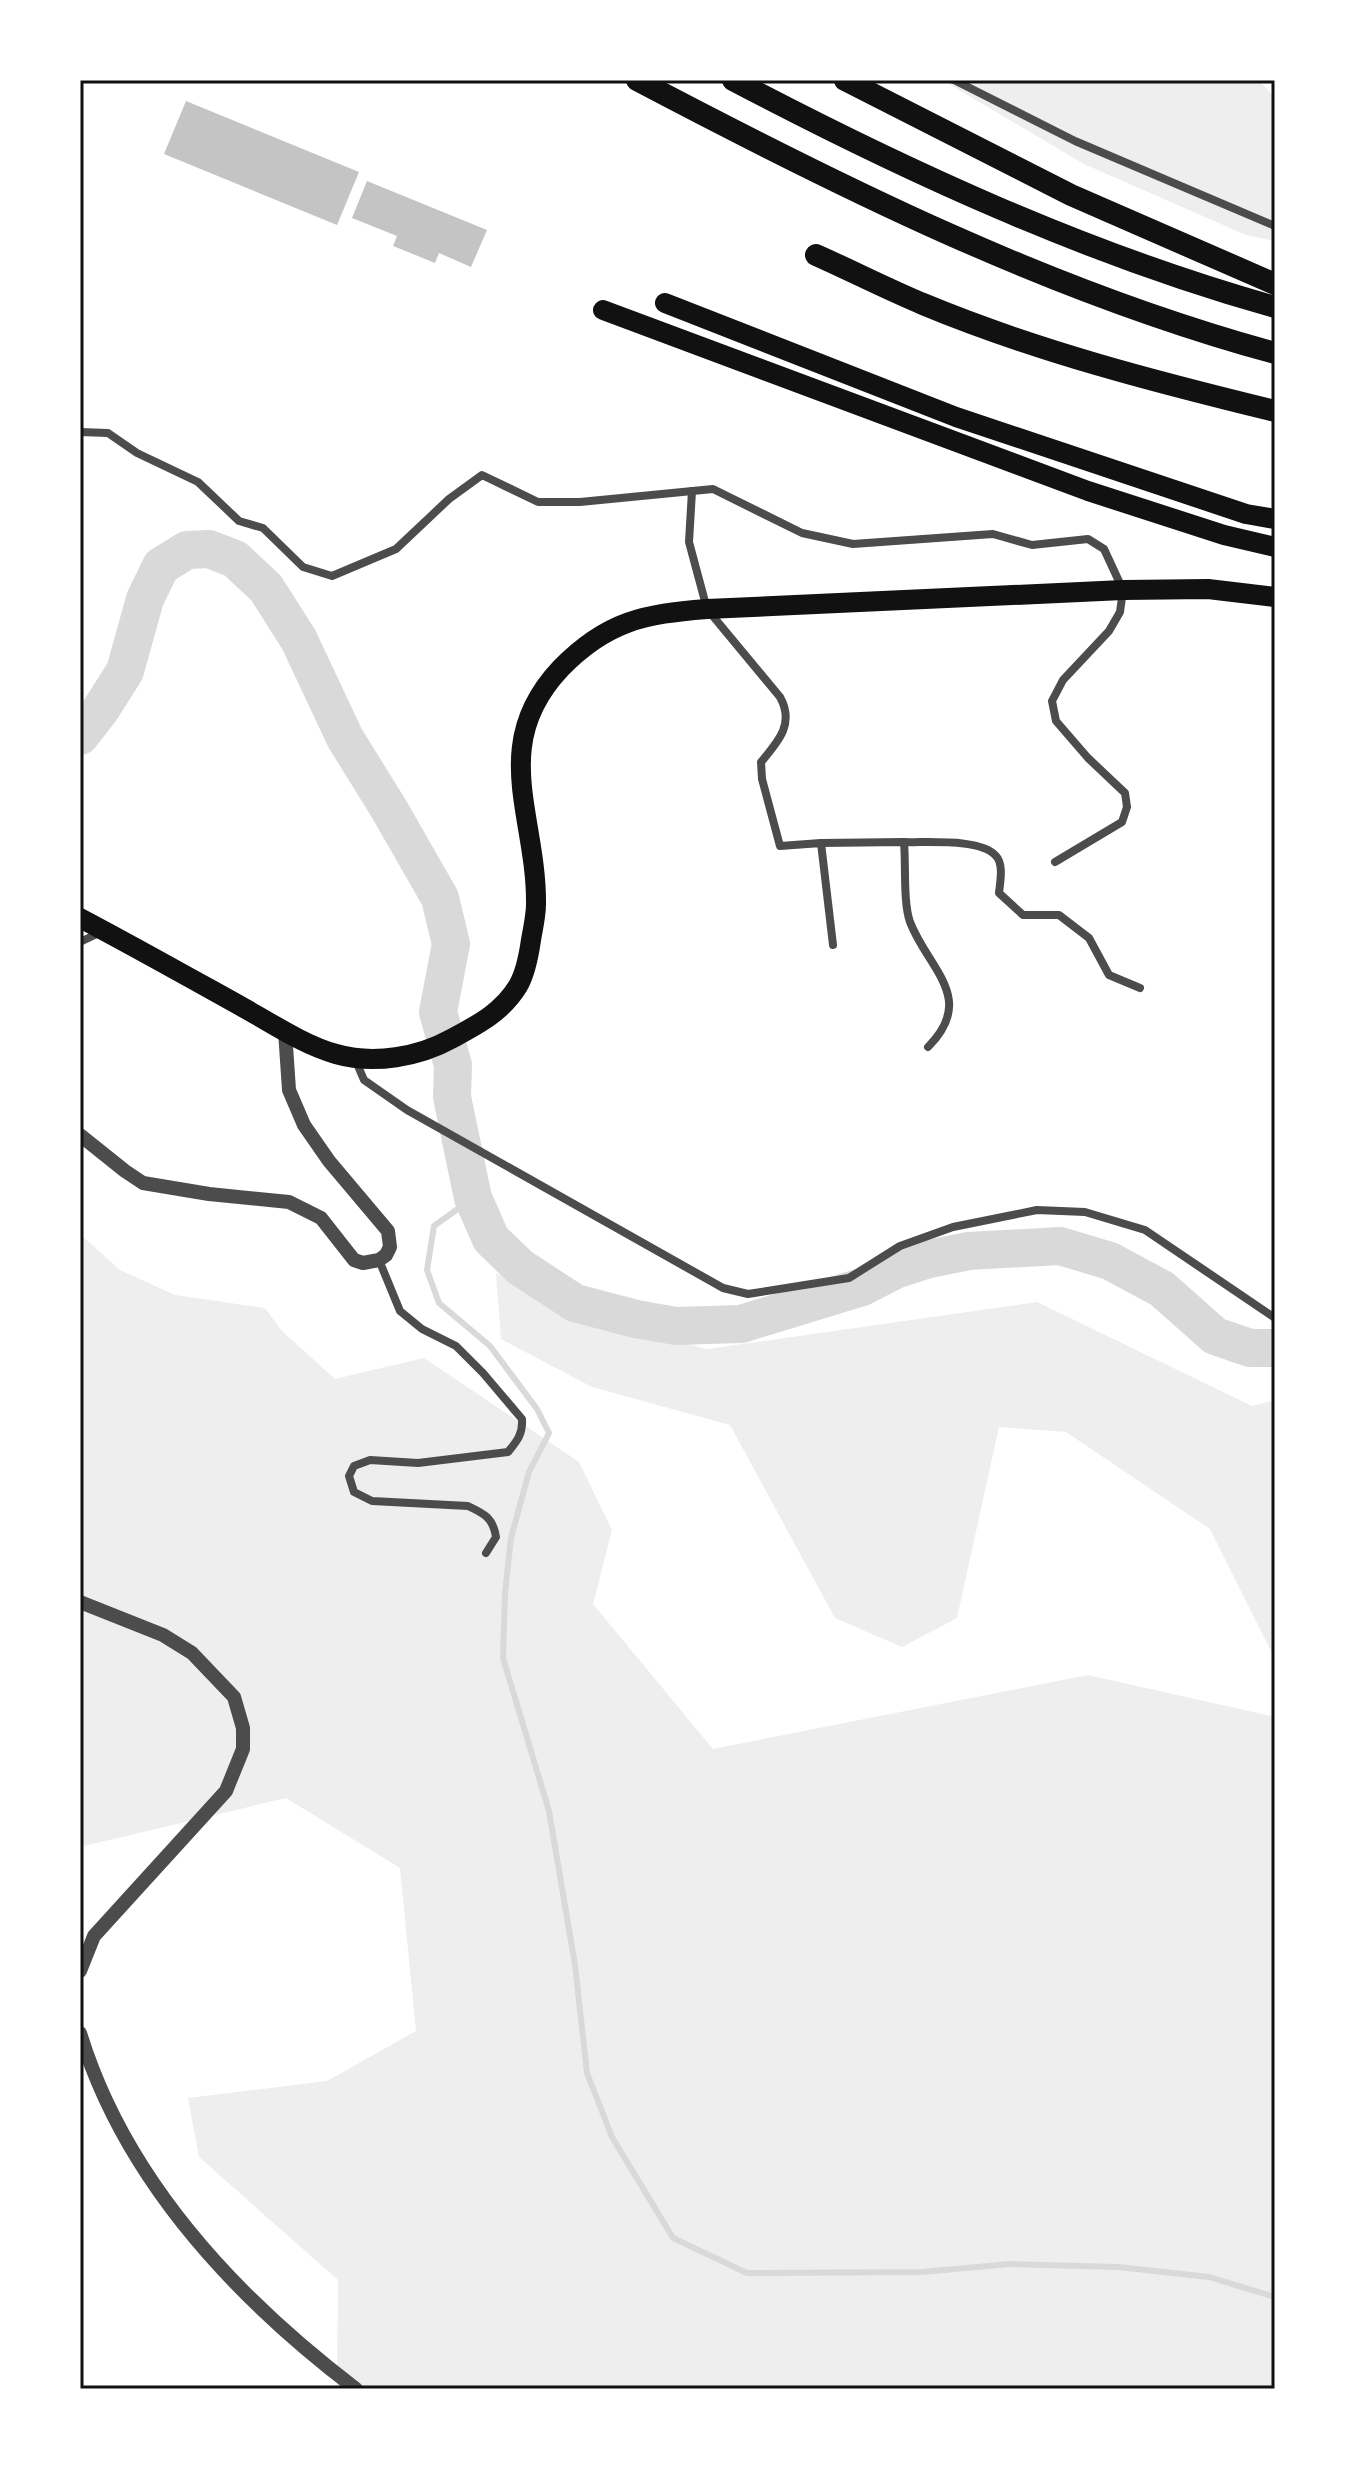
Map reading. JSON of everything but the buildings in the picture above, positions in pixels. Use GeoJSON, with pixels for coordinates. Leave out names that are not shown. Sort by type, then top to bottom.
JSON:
{"type":"FeatureCollection","features":[{"type":"Feature","properties":{"kind":"highway"},"geometry":{"type":"LineString","coordinates":[[637,80],[831,179],[968,243],[1095,294],[1223,339],[1275,353]]}},
{"type":"Feature","properties":{"kind":"highway"},"geometry":{"type":"LineString","coordinates":[[733,80],[872,150],[994,206],[1114,254],[1275,307]]}},
{"type":"Feature","properties":{"kind":"highway"},"geometry":{"type":"LineString","coordinates":[[845,80],[1071,195],[1275,284]]}},
{"type":"Feature","properties":{"kind":"highway"},"geometry":{"type":"LineString","coordinates":[[816,255],[924,304],[1035,344],[1156,382],[1275,411]]}},
{"type":"Feature","properties":{"kind":"highway"},"geometry":{"type":"LineString","coordinates":[[665,303],[956,417],[1246,514],[1275,519]]}},
{"type":"Feature","properties":{"kind":"highway"},"geometry":{"type":"LineString","coordinates":[[603,310],[1088,491],[1224,535],[1275,547]]}},
{"type":"Feature","properties":{"kind":"highway"},"geometry":{"type":"LineString","coordinates":[[80,918],[285,1031],[334,1054],[355,1058],[398,1058],[437,1046],[493,1017],[519,985],[529,952],[536,905],[532,855],[520,783],[524,734],[540,693],[573,655],[594,637],[653,614],[707,609],[1123,590],[1208,589],[1275,597]]}},
{"type":"Feature","properties":{"kind":"street"},"geometry":{"type":"LineString","coordinates":[[954,80],[1075,141],[1275,226]]}},
{"type":"Feature","properties":{"kind":"street"},"geometry":{"type":"LineString","coordinates":[[80,432],[108,433],[137,453],[198,482],[239,521],[263,528],[303,567],[332,576],[396,549],[449,499],[482,475],[538,502],[580,502],[713,489],[802,533],[853,544],[993,534],[1032,545],[1088,539],[1104,549],[1123,590],[1120,612],[1109,631],[1063,680],[1052,701],[1056,721],[1088,758],[1125,793],[1127,807],[1122,822],[1055,862]]}},
{"type":"Feature","properties":{"kind":"street"},"geometry":{"type":"LineString","coordinates":[[692,491],[689,542],[707,609],[787,708],[779,741],[761,762],[762,779],[780,846],[904,842],[980,846],[997,856],[1000,866],[999,893],[1023,915],[1059,915],[1089,938],[1109,975],[1140,988]]}},
{"type":"Feature","properties":{"kind":"street"},"geometry":{"type":"LineString","coordinates":[[904,842],[909,919],[949,990],[948,1018],[940,1035],[928,1047]]}},
{"type":"Feature","properties":{"kind":"street"},"geometry":{"type":"LineString","coordinates":[[821,843],[833,945]]}},
{"type":"Feature","properties":{"kind":"street"},"geometry":{"type":"LineString","coordinates":[[80,942],[104,930]]}},
{"type":"Feature","properties":{"kind":"street"},"geometry":{"type":"LineString","coordinates":[[80,1135],[143,1183],[289,1202],[321,1218],[354,1260],[363,1263],[379,1260],[390,1247],[388,1231],[329,1161],[304,1125],[289,1090],[285,1031]]}},
{"type":"Feature","properties":{"kind":"street"},"geometry":{"type":"LineString","coordinates":[[355,1058],[364,1080],[407,1110],[723,1288],[748,1294],[849,1278],[900,1246],[953,1227],[1037,1210],[1085,1212],[1145,1230],[1275,1318]]}},
{"type":"Feature","properties":{"kind":"street"},"geometry":{"type":"LineString","coordinates":[[379,1260],[400,1311],[422,1329],[456,1346],[522,1419],[523,1429],[508,1452],[418,1463],[370,1460],[354,1466],[349,1476],[354,1492],[372,1501],[468,1506],[481,1512],[494,1524],[496,1537],[486,1553]]}},
{"type":"Feature","properties":{"kind":"street"},"geometry":{"type":"LineString","coordinates":[[80,1602],[163,1635],[192,1653],[234,1697],[243,1728],[243,1749],[226,1791],[94,1936],[80,1971]]}},
{"type":"Feature","properties":{"kind":"street"},"geometry":{"type":"LineString","coordinates":[[80,2033],[87,2079],[147,2175],[189,2231],[245,2292],[356,2389]]}},
{"type":"Feature","properties":{"kind":"shaded area"},"geometry":{"type":"Polygon","coordinates":[[[942,80],[1259,80],[1275,98],[1275,241],[1246,235],[1084,164],[942,80]]]}},
{"type":"Feature","properties":{"kind":"shaded area"},"geometry":{"type":"Polygon","coordinates":[[[80,1234],[120,1270],[175,1295],[265,1308],[282,1331],[335,1379],[424,1358],[579,1462],[612,1530],[593,1604],[713,1749],[1088,1675],[1275,1717],[1275,2389],[337,2389],[338,2280],[199,2157],[188,2098],[327,2081],[416,2031],[400,1868],[286,1798],[80,1847],[80,1234]]]}},
{"type":"Feature","properties":{"kind":"shaded area"},"geometry":{"type":"Polygon","coordinates":[[[496,1273],[597,1321],[707,1349],[1037,1302],[1252,1406],[1275,1400],[1275,1659],[1210,1529],[1066,1432],[999,1427],[957,1618],[902,1647],[835,1618],[730,1425],[592,1387],[501,1339],[496,1273]]]}},
{"type":"Feature","properties":{"kind":"waterway"},"geometry":{"type":"LineString","coordinates":[[80,736],[125,671],[145,599],[161,566],[187,550],[209,549],[235,559],[266,588],[299,640],[345,738],[440,898],[451,944],[438,1012],[453,1065],[452,1097],[473,1198],[491,1239],[520,1267],[575,1303],[676,1326],[741,1324],[862,1287],[895,1270],[929,1259],[969,1251],[1060,1246],[1110,1261],[1162,1289],[1215,1336],[1250,1348],[1275,1348]]}},
{"type":"Feature","properties":{"kind":"waterway"},"geometry":{"type":"LineString","coordinates":[[473,1198],[434,1226],[427,1270],[439,1303],[490,1346],[537,1409],[549,1433],[529,1472],[511,1538],[503,1658],[549,1811],[575,1965],[587,2073],[612,2137],[673,2238],[747,2273],[922,2272],[1010,2264],[1118,2267],[1209,2277],[1275,2297]]}}]}
